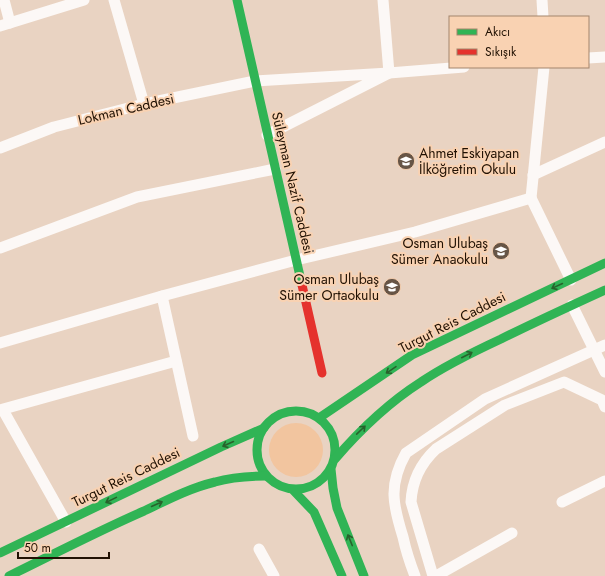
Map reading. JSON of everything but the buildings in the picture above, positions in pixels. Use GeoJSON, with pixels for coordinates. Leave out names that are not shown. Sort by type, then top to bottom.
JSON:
{"type":"FeatureCollection","features":[{"type":"Feature","properties":{"kind":"street"},"geometry":{"type":"LineString","coordinates":[[4,0],[5,24],[84,0]]}},
{"type":"Feature","properties":{"kind":"street"},"geometry":{"type":"LineString","coordinates":[[114,0],[144,104]]}},
{"type":"Feature","properties":{"kind":"street","name":"Süleyman Nazif Caddesi"},"geometry":{"type":"LineString","coordinates":[[237,0],[322,373]]}},
{"type":"Feature","properties":{"kind":"street"},"geometry":{"type":"LineString","coordinates":[[268,135],[389,73],[383,0]]}},
{"type":"Feature","properties":{"kind":"street"},"geometry":{"type":"LineString","coordinates":[[542,0],[543,16]]}},
{"type":"Feature","properties":{"kind":"street"},"geometry":{"type":"LineString","coordinates":[[589,58],[605,57]]}},
{"type":"Feature","properties":{"kind":"street","name":"Lokman Caddesi"},"geometry":{"type":"LineString","coordinates":[[0,148],[54,127],[144,104],[255,81],[452,68]]}},
{"type":"Feature","properties":{"kind":"street"},"geometry":{"type":"LineString","coordinates":[[544,68],[531,198],[570,280]]}},
{"type":"Feature","properties":{"kind":"street"},"geometry":{"type":"LineString","coordinates":[[534,175],[605,142]]}},
{"type":"Feature","properties":{"kind":"street"},"geometry":{"type":"LineString","coordinates":[[0,248],[136,197],[275,169]]}},
{"type":"Feature","properties":{"kind":"street"},"geometry":{"type":"LineString","coordinates":[[0,343],[162,296],[296,260],[415,232],[531,198]]}},
{"type":"Feature","properties":{"kind":"street","name":"Turgut Reis Caddesi"},"geometry":{"type":"LineString","coordinates":[[319,418],[412,355],[605,264]]}},
{"type":"Feature","properties":{"kind":"street"},"geometry":{"type":"LineString","coordinates":[[335,459],[372,419],[409,390],[428,378],[467,355],[605,290]]}},
{"type":"Feature","properties":{"kind":"street"},"geometry":{"type":"LineString","coordinates":[[162,296],[193,436]]}},
{"type":"Feature","properties":{"kind":"street"},"geometry":{"type":"LineString","coordinates":[[572,305],[605,372]]}},
{"type":"Feature","properties":{"kind":"street"},"geometry":{"type":"LineString","coordinates":[[415,576],[396,516],[394,504],[395,480],[406,453],[485,398],[605,345]]}},
{"type":"Feature","properties":{"kind":"street"},"geometry":{"type":"LineString","coordinates":[[66,522],[1,410],[176,361]]}},
{"type":"Feature","properties":{"kind":"street"},"geometry":{"type":"LineString","coordinates":[[512,534],[434,576],[411,502],[413,484],[420,468],[436,450],[505,405],[564,382],[602,400],[605,407]]}},
{"type":"Feature","properties":{"kind":"street"},"geometry":{"type":"LineString","coordinates":[[289,412],[305,412],[319,418],[330,429],[336,449],[335,459],[331,469],[325,477],[318,484],[308,488],[293,490],[278,485],[266,476],[259,462],[257,452],[258,442],[264,428],[275,417],[289,412]]}},
{"type":"Feature","properties":{"kind":"street","name":"Turgut Reis Caddesi"},"geometry":{"type":"LineString","coordinates":[[0,553],[214,450],[264,428]]}},
{"type":"Feature","properties":{"kind":"street"},"geometry":{"type":"LineString","coordinates":[[331,469],[337,508],[364,576]]}},
{"type":"Feature","properties":{"kind":"street"},"geometry":{"type":"LineString","coordinates":[[9,576],[125,519],[195,488],[231,478],[266,476]]}},
{"type":"Feature","properties":{"kind":"street"},"geometry":{"type":"LineString","coordinates":[[562,502],[605,481]]}},
{"type":"Feature","properties":{"kind":"street"},"geometry":{"type":"LineString","coordinates":[[293,490],[314,512],[342,576]]}},
{"type":"Feature","properties":{"kind":"street"},"geometry":{"type":"LineString","coordinates":[[259,549],[274,576]]}},
{"type":"Feature","properties":{"kind":"shaded area"},"geometry":{"type":"Polygon","coordinates":[[[291,423],[301,423],[311,427],[319,435],[323,445],[323,455],[319,465],[311,473],[301,477],[291,477],[281,473],[273,465],[269,455],[269,445],[273,435],[281,427],[291,423]]]}},
{"type":"Feature","properties":{"kind":"traffic: fast"},"geometry":{"type":"LineString","coordinates":[[237,0],[302,285]]}},
{"type":"Feature","properties":{"kind":"traffic: fast"},"geometry":{"type":"LineString","coordinates":[[319,418],[412,355],[605,263]]}},
{"type":"Feature","properties":{"kind":"traffic: fast"},"geometry":{"type":"LineString","coordinates":[[335,459],[364,427],[397,399],[430,376],[470,354],[605,290]]}},
{"type":"Feature","properties":{"kind":"traffic: fast"},"geometry":{"type":"LineString","coordinates":[[288,411],[304,411],[318,417],[329,428],[335,442],[335,450],[335,458],[329,472],[318,483],[304,489],[288,489],[274,483],[263,472],[257,458],[257,442],[263,428],[274,417],[288,411]]}},
{"type":"Feature","properties":{"kind":"traffic: fast"},"geometry":{"type":"LineString","coordinates":[[0,553],[221,447],[264,428]]}},
{"type":"Feature","properties":{"kind":"traffic: fast"},"geometry":{"type":"LineString","coordinates":[[331,469],[337,508],[364,576]]}},
{"type":"Feature","properties":{"kind":"traffic: fast"},"geometry":{"type":"LineString","coordinates":[[9,576],[110,526],[188,491],[228,479],[266,476]]}},
{"type":"Feature","properties":{"kind":"traffic: fast"},"geometry":{"type":"LineString","coordinates":[[293,490],[314,512],[342,576]]}},
{"type":"Feature","properties":{"kind":"traffic: jam"},"geometry":{"type":"LineString","coordinates":[[302,285],[322,373]]}},
{"type":"Feature","properties":{"kind":"place","name":"Ahmet Eskiyapan İlköğretim Okulu"},"geometry":{"type":"Point","coordinates":[406,161]}},
{"type":"Feature","properties":{"kind":"place","name":"Osman Ulubaş Sümer Anaokulu"},"geometry":{"type":"Point","coordinates":[501,251]}},
{"type":"Feature","properties":{"kind":"place","name":"Osman Ulubaş Sümer Ortaokulu"},"geometry":{"type":"Point","coordinates":[392,287]}}]}
